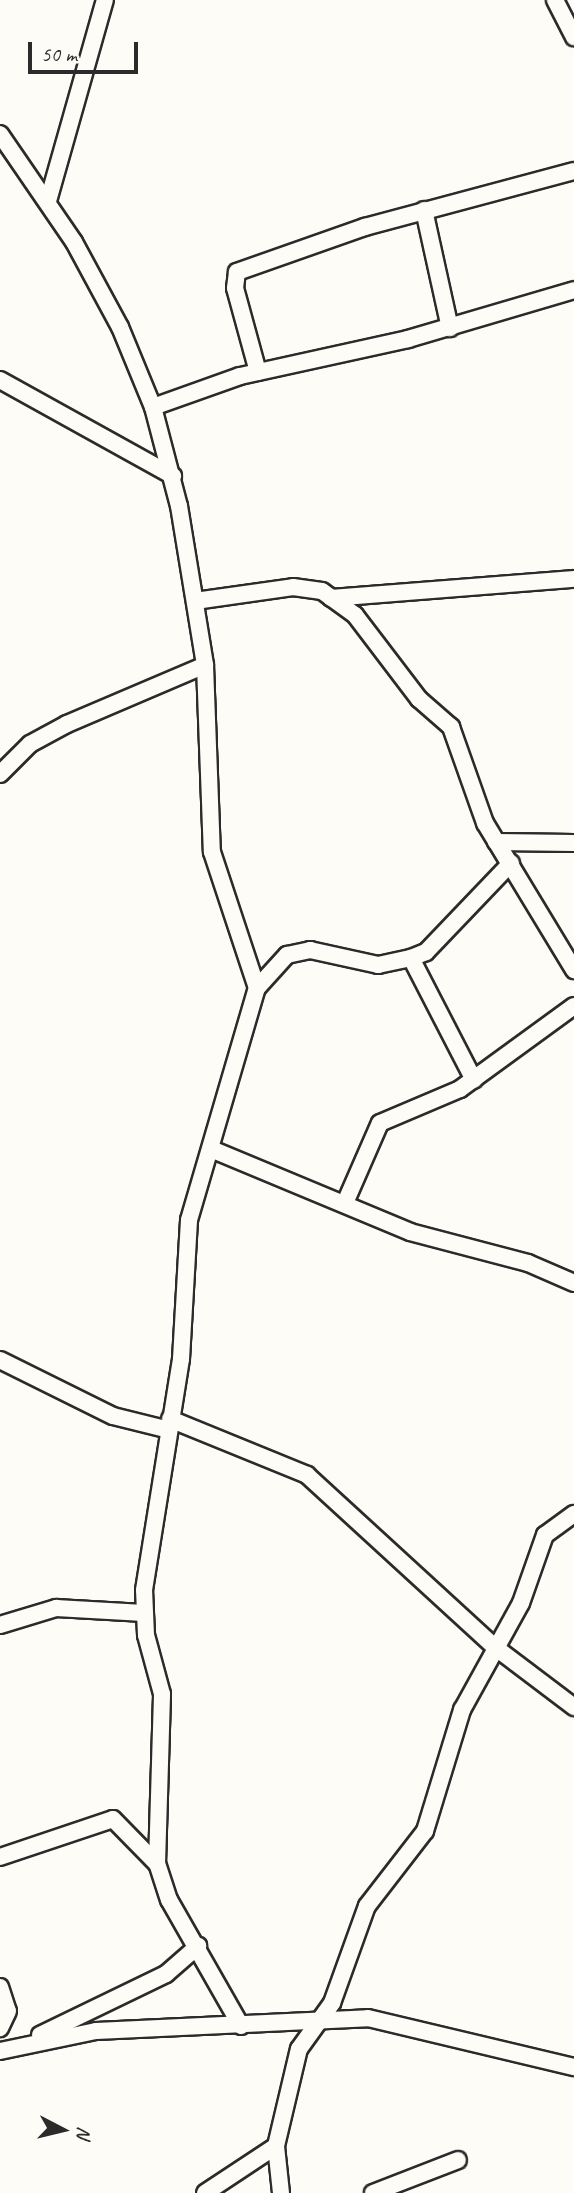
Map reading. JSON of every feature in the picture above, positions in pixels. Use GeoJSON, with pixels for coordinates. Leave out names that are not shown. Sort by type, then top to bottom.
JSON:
{"type":"FeatureCollection","features":[{"type":"Feature","properties":{"kind":"street"},"geometry":{"type":"LineString","coordinates":[[48,201],[105,0]]}},
{"type":"Feature","properties":{"kind":"street"},"geometry":{"type":"LineString","coordinates":[[555,0],[574,37]]}},
{"type":"Feature","properties":{"kind":"street"},"geometry":{"type":"LineString","coordinates":[[0,134],[48,201],[120,327],[153,407],[173,476],[205,665],[212,852],[257,988]]}},
{"type":"Feature","properties":{"kind":"street"},"geometry":{"type":"LineString","coordinates":[[258,372],[235,288],[237,272],[424,210],[574,171]]}},
{"type":"Feature","properties":{"kind":"street"},"geometry":{"type":"LineString","coordinates":[[424,210],[450,328]]}},
{"type":"Feature","properties":{"kind":"street"},"geometry":{"type":"LineString","coordinates":[[153,407],[258,372],[450,328],[574,290]]}},
{"type":"Feature","properties":{"kind":"street"},"geometry":{"type":"LineString","coordinates":[[0,380],[173,476]]}},
{"type":"Feature","properties":{"kind":"street"},"geometry":{"type":"LineString","coordinates":[[331,598],[574,579]]}},
{"type":"Feature","properties":{"kind":"street"},"geometry":{"type":"LineString","coordinates":[[195,601],[293,587],[331,598],[355,615],[419,699],[451,727],[496,842],[574,970]]}},
{"type":"Feature","properties":{"kind":"street"},"geometry":{"type":"LineString","coordinates":[[0,774],[48,734],[205,665]]}},
{"type":"Feature","properties":{"kind":"street"},"geometry":{"type":"LineString","coordinates":[[496,842],[574,844]]}},
{"type":"Feature","properties":{"kind":"street"},"geometry":{"type":"LineString","coordinates":[[241,2026],[198,1946],[169,1900],[157,1864],[161,1676],[144,1613],[167,1424],[181,1359],[189,1220],[257,988],[297,950],[378,965],[426,952],[511,863]]}},
{"type":"Feature","properties":{"kind":"street"},"geometry":{"type":"LineString","coordinates":[[411,958],[474,1080]]}},
{"type":"Feature","properties":{"kind":"street"},"geometry":{"type":"LineString","coordinates":[[345,1203],[380,1123],[474,1080],[574,1006]]}},
{"type":"Feature","properties":{"kind":"street"},"geometry":{"type":"LineString","coordinates":[[211,1149],[410,1232],[537,1266],[574,1283]]}},
{"type":"Feature","properties":{"kind":"street"},"geometry":{"type":"LineString","coordinates":[[0,1360],[113,1416],[167,1424],[307,1475],[496,1648],[574,1707]]}},
{"type":"Feature","properties":{"kind":"street"},"geometry":{"type":"LineString","coordinates":[[281,2193],[276,2146],[295,2060],[322,2018],[361,1916],[425,1831],[462,1710],[521,1603],[545,1535],[574,1514]]}},
{"type":"Feature","properties":{"kind":"street"},"geometry":{"type":"LineString","coordinates":[[0,1625],[56,1608],[144,1613]]}},
{"type":"Feature","properties":{"kind":"street"},"geometry":{"type":"LineString","coordinates":[[0,1857],[113,1819],[157,1864]]}},
{"type":"Feature","properties":{"kind":"street"},"geometry":{"type":"LineString","coordinates":[[0,2051],[23,2043],[158,1979],[198,1946]]}},
{"type":"Feature","properties":{"kind":"street"},"geometry":{"type":"LineString","coordinates":[[0,1987],[8,2011],[0,2028]]}},
{"type":"Feature","properties":{"kind":"street"},"geometry":{"type":"LineString","coordinates":[[23,2043],[96,2031],[241,2026],[322,2018],[385,2020],[574,2067]]}},
{"type":"Feature","properties":{"kind":"street"},"geometry":{"type":"LineString","coordinates":[[205,2193],[276,2146]]}},
{"type":"Feature","properties":{"kind":"street"},"geometry":{"type":"LineString","coordinates":[[373,2193],[458,2160]]}}]}
